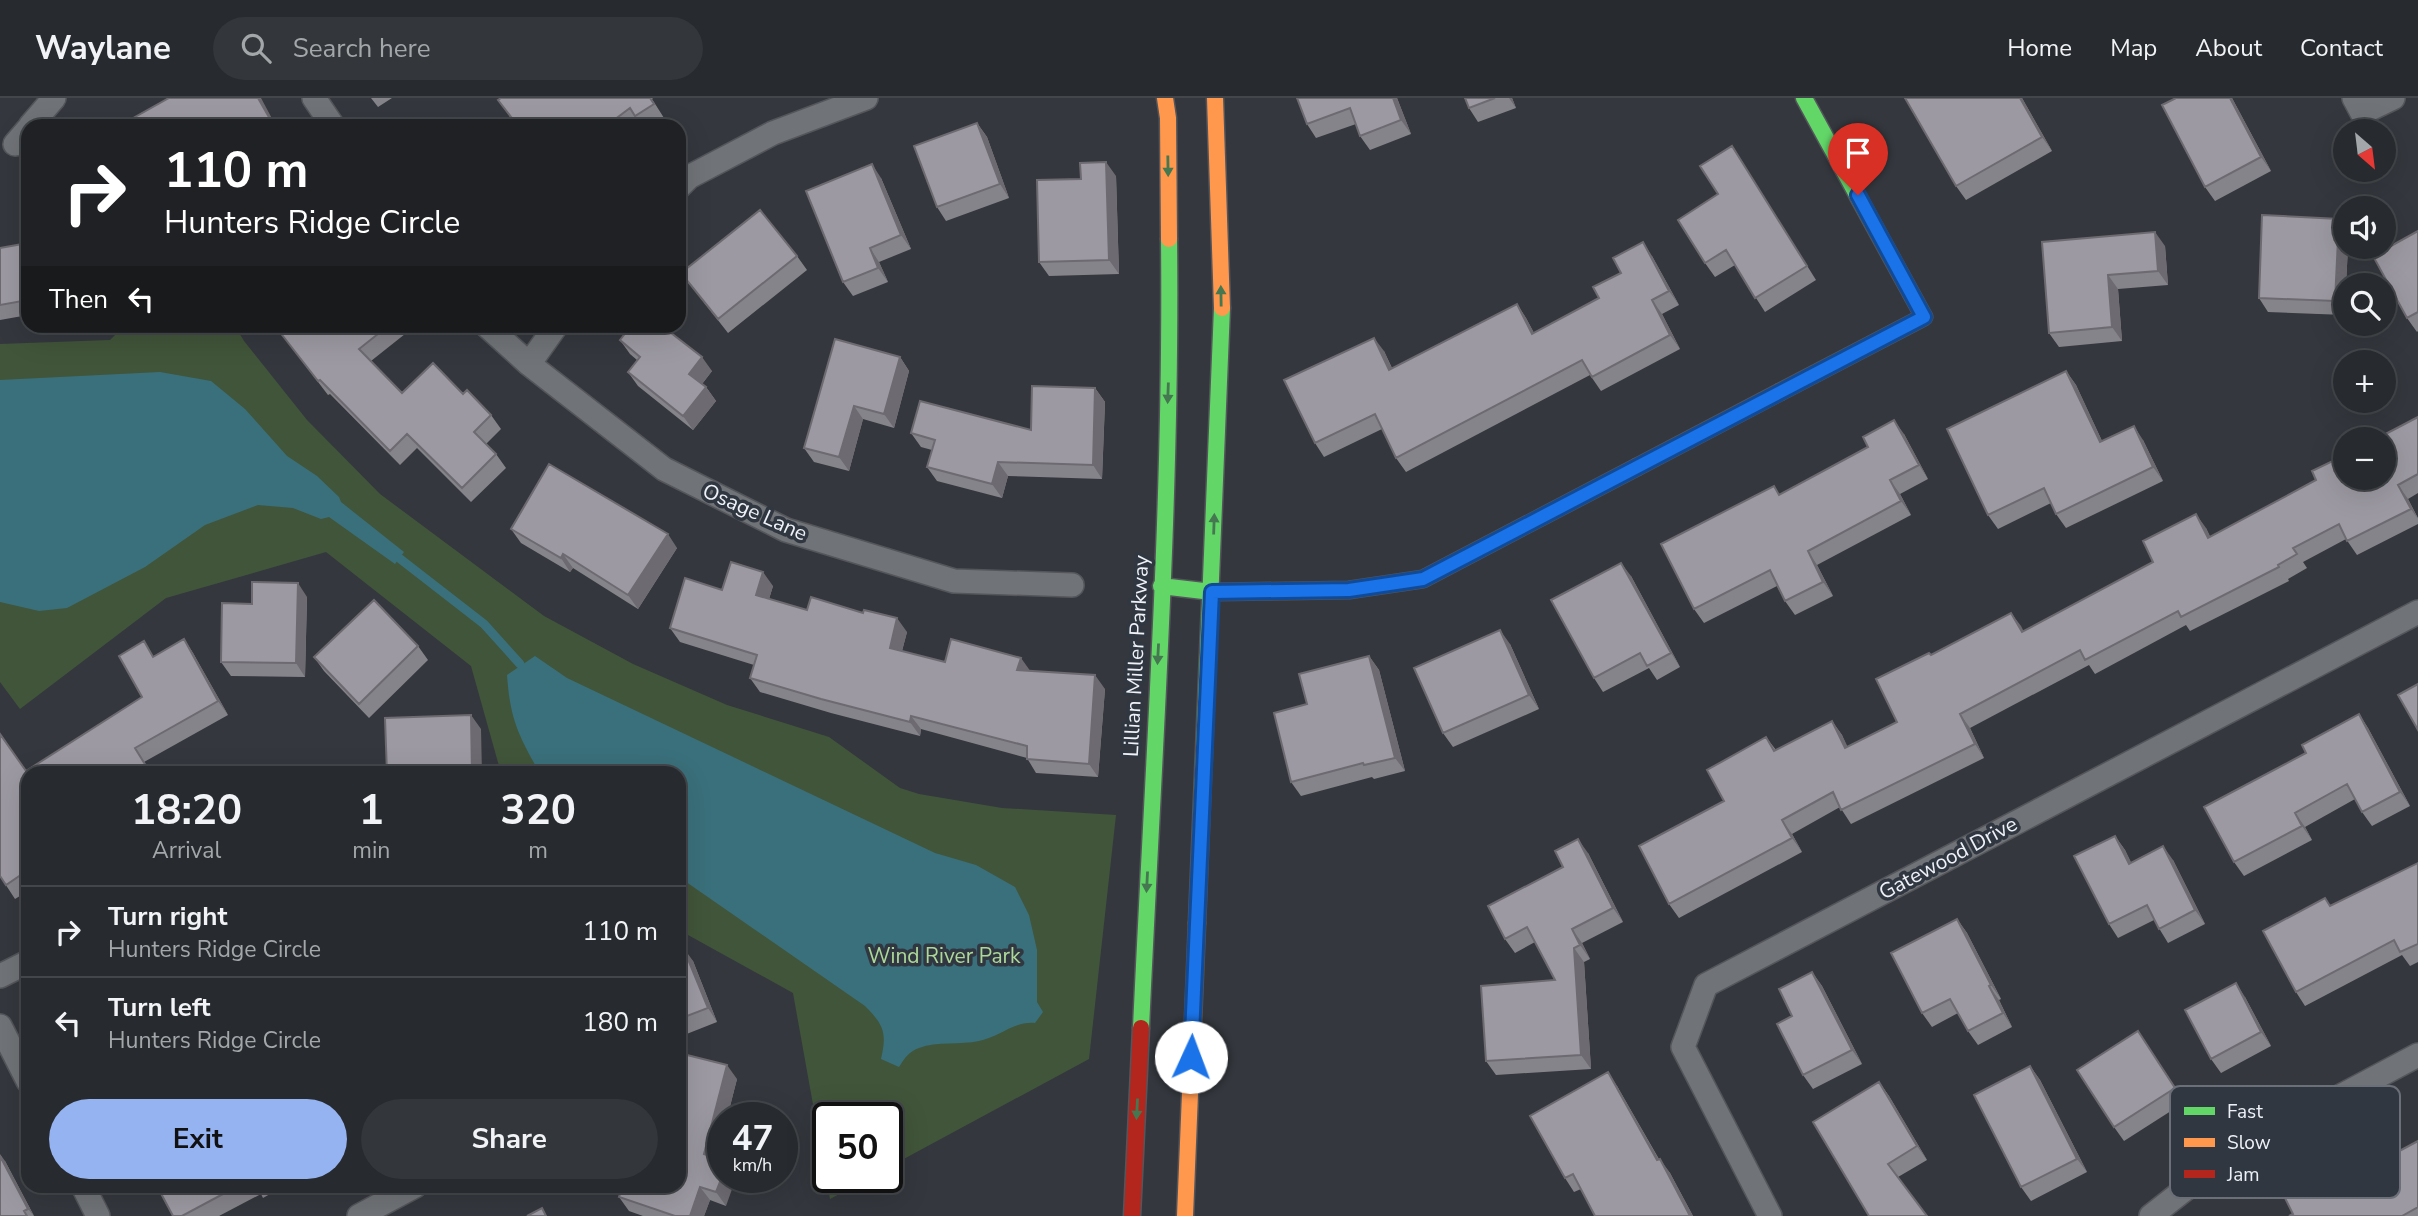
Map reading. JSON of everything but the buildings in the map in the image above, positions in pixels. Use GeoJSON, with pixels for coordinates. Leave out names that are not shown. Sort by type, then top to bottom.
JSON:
{"type":"FeatureCollection","features":[{"type":"Feature","properties":{"kind":"main road","name":"Lillian Miller Parkway"},"geometry":{"type":"LineString","coordinates":[[1132,1216],[1170,326],[1168,118],[1165,98]]}},
{"type":"Feature","properties":{"kind":"main road"},"geometry":{"type":"LineString","coordinates":[[1185,1216],[1222,319],[1215,98]]}},
{"type":"Feature","properties":{"kind":"main road"},"geometry":{"type":"LineString","coordinates":[[1161,586],[1212,592],[1349,590],[1423,579],[1924,317],[1804,98]]}},
{"type":"Feature","properties":{"kind":"street"},"geometry":{"type":"LineString","coordinates":[[37,119],[54,98]]}},
{"type":"Feature","properties":{"kind":"street"},"geometry":{"type":"LineString","coordinates":[[314,98],[328,119]]}},
{"type":"Feature","properties":{"kind":"street"},"geometry":{"type":"LineString","coordinates":[[686,180],[773,133],[866,98]]}},
{"type":"Feature","properties":{"kind":"street"},"geometry":{"type":"LineString","coordinates":[[2354,98],[2362,113],[2393,98]]}},
{"type":"Feature","properties":{"kind":"street","name":"Osage Lane"},"geometry":{"type":"LineString","coordinates":[[495,333],[529,364],[664,469],[786,530],[954,580],[1072,585]]}},
{"type":"Feature","properties":{"kind":"street"},"geometry":{"type":"LineString","coordinates":[[529,364],[551,333]]}},
{"type":"Feature","properties":{"kind":"street","name":"Gatewood Drive"},"geometry":{"type":"LineString","coordinates":[[1770,1216],[1683,1047],[1706,985],[2418,612]]}},
{"type":"Feature","properties":{"kind":"street"},"geometry":{"type":"LineString","coordinates":[[0,976],[21,966]]}},
{"type":"Feature","properties":{"kind":"street"},"geometry":{"type":"LineString","coordinates":[[0,1026],[21,1067]]}},
{"type":"Feature","properties":{"kind":"street"},"geometry":{"type":"LineString","coordinates":[[2360,1086],[2418,1055]]}},
{"type":"Feature","properties":{"kind":"street"},"geometry":{"type":"LineString","coordinates":[[86,1193],[98,1216]]}},
{"type":"Feature","properties":{"kind":"street"},"geometry":{"type":"LineString","coordinates":[[359,1216],[402,1193]]}},
{"type":"Feature","properties":{"kind":"street"},"geometry":{"type":"LineString","coordinates":[[2151,1216],[2174,1198]]}},
{"type":"Feature","properties":{"kind":"green space","name":"Wind River Park"},"geometry":{"type":"Polygon","coordinates":[[[117,333],[239,333],[307,420],[380,494],[544,616],[633,664],[727,705],[829,737],[900,788],[919,794],[1002,808],[1116,815],[1089,1059],[903,1159],[903,1102],[813,1102],[793,993],[686,934],[686,766],[499,766],[471,666],[326,552],[166,598],[20,709],[0,682],[0,344],[110,340],[117,333]]]}},
{"type":"Feature","properties":{"kind":"green space","name":"Wind River Park"},"geometry":{"type":"Polygon","coordinates":[[[829,1193],[841,1193],[830,1199],[829,1193]]]}},
{"type":"Feature","properties":{"kind":"water"},"geometry":{"type":"Polygon","coordinates":[[[160,372],[211,381],[245,409],[287,456],[317,476],[341,502],[404,552],[395,564],[329,517],[321,519],[293,508],[258,505],[205,525],[145,567],[67,608],[39,611],[0,602],[0,380],[160,372]]]}},
{"type":"Feature","properties":{"kind":"water"},"geometry":{"type":"Polygon","coordinates":[[[535,656],[567,678],[935,853],[976,865],[1015,887],[1029,915],[1037,950],[1037,1002],[1043,1012],[1035,1023],[1020,1024],[987,1039],[919,1048],[909,1053],[899,1067],[881,1059],[884,1036],[880,1024],[865,1006],[686,882],[686,766],[536,766],[516,724],[507,675],[535,656]]]}},
{"type":"Feature","properties":{"kind":"waterway"},"geometry":{"type":"LineString","coordinates":[[399,558],[484,624],[520,664]]}},
{"type":"Feature","properties":{"kind":"traffic: fast"},"geometry":{"type":"LineString","coordinates":[[1780,392],[1924,317],[1804,98]]}},
{"type":"Feature","properties":{"kind":"traffic: fast"},"geometry":{"type":"LineString","coordinates":[[1141,1028],[1165,535],[1169,239]]}},
{"type":"Feature","properties":{"kind":"traffic: fast"},"geometry":{"type":"LineString","coordinates":[[1197,923],[1222,308]]}},
{"type":"Feature","properties":{"kind":"traffic: fast"},"geometry":{"type":"LineString","coordinates":[[1161,586],[1212,592],[1349,590],[1423,579],[1637,467]]}},
{"type":"Feature","properties":{"kind":"traffic: slow"},"geometry":{"type":"LineString","coordinates":[[1165,98],[1168,118],[1169,239]]}},
{"type":"Feature","properties":{"kind":"traffic: slow"},"geometry":{"type":"LineString","coordinates":[[1215,98],[1222,308]]}},
{"type":"Feature","properties":{"kind":"traffic: slow"},"geometry":{"type":"LineString","coordinates":[[1185,1216],[1197,923]]}},
{"type":"Feature","properties":{"kind":"traffic: jam"},"geometry":{"type":"LineString","coordinates":[[1637,467],[1780,392]]}},
{"type":"Feature","properties":{"kind":"traffic: jam"},"geometry":{"type":"LineString","coordinates":[[1132,1216],[1141,1028]]}},
{"type":"Feature","properties":{"kind":"route"},"geometry":{"type":"LineString","coordinates":[[1191,1057],[1212,592],[1349,590],[1423,579],[1924,317],[1858,195]]}}]}
